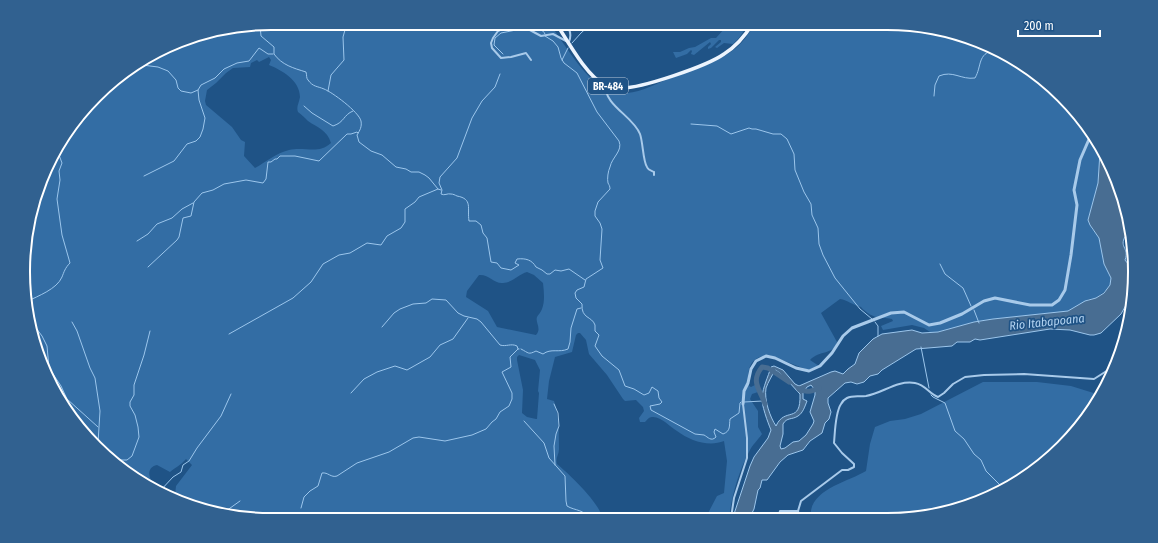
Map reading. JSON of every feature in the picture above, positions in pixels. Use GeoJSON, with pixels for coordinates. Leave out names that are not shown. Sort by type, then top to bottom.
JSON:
{"type":"FeatureCollection","features":[{"type":"Feature","properties":{"kind":"main road","name":"BR-484"},"geometry":{"type":"LineString","coordinates":[[561,30],[590,73],[605,85],[620,88],[637,86],[669,77],[719,57],[740,41],[748,30]]}},
{"type":"Feature","properties":{"kind":"street"},"geometry":{"type":"LineString","coordinates":[[500,30],[493,38],[491,43],[492,48],[501,58],[526,53],[531,60]]}},
{"type":"Feature","properties":{"kind":"street"},"geometry":{"type":"LineString","coordinates":[[530,30],[542,36],[549,33],[553,34],[569,43],[570,30]]}},
{"type":"Feature","properties":{"kind":"street"},"geometry":{"type":"LineString","coordinates":[[605,85],[607,96],[636,126],[640,133],[645,162],[647,168],[654,172],[654,175]]}},
{"type":"Feature","properties":{"kind":"street"},"geometry":{"type":"LineString","coordinates":[[732,513],[734,498],[747,458],[747,438],[743,402],[744,391],[748,383],[751,369],[756,361],[766,356],[775,358],[796,368],[809,371],[820,366],[843,336],[852,328],[891,313],[904,312],[929,325],[940,323],[962,314],[984,301],[995,298],[1037,306],[1052,305],[1059,300],[1065,290],[1071,255],[1077,206],[1074,190],[1080,160],[1089,140]]}},
{"type":"Feature","properties":{"kind":"street"},"geometry":{"type":"LineString","coordinates":[[779,513],[780,511],[798,511],[802,501],[842,470],[854,468],[854,464],[834,443],[840,404],[852,396],[866,396],[902,382],[914,382],[921,384],[934,396],[938,397],[953,384],[965,377],[1024,374],[1094,379],[1106,371]]}},
{"type":"Feature","properties":{"kind":"shaded area"},"geometry":{"type":"Polygon","coordinates":[[[272,30],[554,30],[574,59],[596,83],[616,91],[627,93],[644,89],[725,56],[742,42],[751,30],[886,30],[918,32],[949,38],[979,48],[1007,62],[1034,80],[1068,112],[1087,137],[1100,158],[1098,183],[1088,220],[1092,229],[1099,237],[1104,264],[1112,282],[1106,290],[1096,298],[1089,299],[1068,311],[974,322],[938,332],[930,332],[924,328],[912,325],[883,330],[881,326],[893,321],[892,319],[873,316],[861,307],[840,299],[821,313],[837,342],[830,351],[818,355],[810,360],[819,366],[808,370],[769,355],[762,356],[753,361],[748,374],[749,386],[751,387],[757,384],[758,392],[752,394],[750,399],[758,411],[758,427],[762,434],[750,449],[742,468],[734,493],[730,513],[708,513],[717,496],[724,493],[727,461],[724,441],[718,443],[706,443],[688,438],[659,418],[655,417],[650,418],[645,422],[640,422],[639,418],[644,411],[643,407],[636,400],[625,401],[623,399],[607,375],[589,354],[586,340],[580,333],[576,335],[572,352],[555,357],[549,381],[547,399],[554,401],[557,413],[559,451],[556,460],[557,464],[591,498],[601,513],[272,513],[240,511],[209,505],[175,493],[176,486],[192,465],[186,459],[170,472],[157,465],[153,467],[149,472],[152,481],[124,463],[90,431],[62,392],[48,364],[38,334],[32,303],[30,272],[32,240],[38,209],[48,179],[62,151],[80,124],[112,90],[124,80],[151,62],[179,48],[209,38],[224,35],[240,32],[272,30]],[[269,57],[259,62],[257,60],[251,63],[250,67],[233,68],[207,90],[205,101],[206,105],[232,127],[241,140],[245,142],[244,156],[255,168],[284,151],[295,149],[321,149],[331,143],[325,132],[308,121],[298,112],[297,107],[300,97],[297,86],[289,76],[269,65],[271,60],[269,57]],[[527,272],[506,283],[500,283],[486,276],[479,275],[467,291],[466,297],[488,311],[497,327],[536,335],[538,332],[537,317],[542,310],[544,303],[543,283],[534,275],[527,272]],[[519,355],[517,360],[523,390],[522,413],[527,417],[537,419],[540,370],[535,360],[519,355]]]}},
{"type":"Feature","properties":{"kind":"shaded area"},"geometry":{"type":"Polygon","coordinates":[[[723,30],[744,30],[733,44],[724,43],[717,48],[715,47],[721,42],[721,40],[719,40],[708,49],[711,44],[710,42],[694,55],[691,54],[691,50],[687,54],[676,58],[673,52],[680,52],[695,47],[711,38],[716,38],[723,30]]]}},
{"type":"Feature","properties":{"kind":"shaded area"},"geometry":{"type":"Polygon","coordinates":[[[983,382],[1037,382],[1071,386],[1095,393],[1078,419],[1046,453],[1007,481],[979,495],[949,505],[918,511],[886,513],[811,513],[811,508],[815,500],[822,494],[830,488],[866,471],[870,444],[875,427],[890,421],[905,419],[921,414],[983,382]]]}},
{"type":"Feature","properties":{"kind":"water","name":"Rio Itabapoana"},"geometry":{"type":"Polygon","coordinates":[[[1100,158],[1110,179],[1120,209],[1125,236],[1123,245],[1126,252],[1125,260],[1127,263],[1128,272],[1125,306],[1121,314],[1101,333],[1090,335],[1070,330],[1050,329],[980,340],[975,339],[970,342],[957,342],[952,346],[916,349],[878,374],[870,376],[864,382],[857,384],[851,382],[845,383],[828,398],[831,412],[822,433],[810,441],[803,450],[788,455],[780,462],[767,480],[762,480],[752,513],[734,513],[750,466],[754,457],[768,438],[771,430],[765,414],[762,397],[771,367],[774,366],[783,370],[795,384],[799,386],[831,372],[835,371],[843,374],[855,364],[859,353],[873,339],[882,334],[912,330],[922,333],[938,332],[974,322],[1068,311],[1085,301],[1096,298],[1104,293],[1110,285],[1111,278],[1104,264],[1099,238],[1088,220],[1098,183],[1100,158]],[[775,370],[766,388],[768,408],[776,426],[784,417],[795,412],[800,403],[800,394],[778,371],[775,370]],[[811,385],[807,387],[803,393],[803,399],[807,401],[804,409],[800,415],[786,420],[783,424],[783,434],[780,446],[781,449],[793,442],[799,441],[806,435],[813,424],[814,421],[810,412],[815,390],[811,385]]]}},
{"type":"Feature","properties":{"kind":"waterway"},"geometry":{"type":"LineString","coordinates":[[328,91],[331,75],[344,60],[343,37],[345,30]]}},
{"type":"Feature","properties":{"kind":"waterway"},"geometry":{"type":"LineString","coordinates":[[503,54],[494,45],[495,38],[501,33],[516,30]]}},
{"type":"Feature","properties":{"kind":"waterway"},"geometry":{"type":"LineString","coordinates":[[542,30],[545,34]]}},
{"type":"Feature","properties":{"kind":"waterway"},"geometry":{"type":"LineString","coordinates":[[572,43],[584,30]]}},
{"type":"Feature","properties":{"kind":"waterway"},"geometry":{"type":"LineString","coordinates":[[261,31],[261,36],[274,47],[274,54],[277,58],[288,66],[306,72],[307,79],[312,84],[333,94],[356,113],[361,121],[361,127],[357,135],[359,142],[371,151],[382,155],[396,167],[406,169],[411,172],[419,172],[425,175],[438,189]]}},
{"type":"Feature","properties":{"kind":"waterway"},"geometry":{"type":"LineString","coordinates":[[545,36],[553,41],[558,47],[564,63],[577,73],[597,112],[619,141],[620,145],[608,173],[608,183],[610,189],[598,202],[595,211],[595,216],[602,229],[600,260],[603,268],[586,279],[584,287],[577,290],[575,293],[576,298],[582,304],[583,312],[594,322],[595,331],[599,335],[595,346],[602,356],[619,370],[625,386],[644,395],[649,393],[652,387],[658,391],[659,398],[662,402],[660,404],[650,406],[651,410],[695,434],[704,435],[710,439],[713,439],[716,437],[714,432],[715,429],[723,434],[726,433],[729,428],[730,419],[739,413],[741,402]]}},
{"type":"Feature","properties":{"kind":"waterway"},"geometry":{"type":"LineString","coordinates":[[144,176],[174,161],[187,144],[196,141],[200,137],[205,118],[199,100],[198,90],[201,85],[215,78],[224,69],[237,63],[249,61],[259,48],[268,54],[273,54]]}},
{"type":"Feature","properties":{"kind":"waterway"},"geometry":{"type":"LineString","coordinates":[[562,60],[568,48]]}},
{"type":"Feature","properties":{"kind":"waterway"},"geometry":{"type":"LineString","coordinates":[[934,96],[935,85],[939,76],[949,74],[965,78],[975,78],[982,57],[988,52]]}},
{"type":"Feature","properties":{"kind":"waterway"},"geometry":{"type":"LineString","coordinates":[[146,65],[158,67],[168,71],[176,80],[178,88],[181,91],[191,93],[198,90]]}},
{"type":"Feature","properties":{"kind":"waterway"},"geometry":{"type":"LineString","coordinates":[[500,74],[495,87],[482,101],[472,118],[457,158],[440,177],[439,183],[442,190],[441,194],[452,194],[465,199],[468,205],[469,221],[476,221],[481,225],[483,233],[487,238],[491,262],[497,263],[501,268],[511,270],[519,265],[515,263],[517,259],[523,259],[531,261],[536,267],[547,274],[550,274],[555,270],[561,271],[569,269],[585,280]]}},
{"type":"Feature","properties":{"kind":"waterway"},"geometry":{"type":"LineString","coordinates":[[304,106],[312,113],[333,126],[340,123],[347,114],[353,111]]}},
{"type":"Feature","properties":{"kind":"waterway"},"geometry":{"type":"LineString","coordinates":[[691,124],[717,126],[731,134],[749,128],[756,129],[773,134],[781,134],[787,139],[794,154],[795,170],[804,192],[811,204],[812,215],[818,228],[819,244],[823,255],[835,278],[860,309],[872,319]]}},
{"type":"Feature","properties":{"kind":"waterway"},"geometry":{"type":"LineString","coordinates":[[148,267],[177,240],[183,218],[191,216],[194,202],[202,193],[213,190],[224,184],[246,180],[263,183],[266,179],[268,162],[271,162],[280,156],[295,156],[319,161],[347,134],[358,133]]}},
{"type":"Feature","properties":{"kind":"waterway"},"geometry":{"type":"LineString","coordinates":[[32,299],[47,292],[56,285],[60,281],[70,263],[62,235],[57,199],[60,180],[59,171],[62,163],[59,156]]}},
{"type":"Feature","properties":{"kind":"waterway"},"geometry":{"type":"LineString","coordinates":[[229,334],[293,298],[311,282],[323,264],[339,255],[350,253],[367,243],[381,245],[387,236],[401,228],[405,222],[405,209],[419,197],[438,189],[441,190]]}},
{"type":"Feature","properties":{"kind":"waterway"},"geometry":{"type":"LineString","coordinates":[[137,241],[148,234],[157,224],[172,218],[182,209],[193,203]]}},
{"type":"Feature","properties":{"kind":"waterway"},"geometry":{"type":"LineString","coordinates":[[940,264],[945,274],[963,288],[971,306]]}},
{"type":"Feature","properties":{"kind":"waterway"},"geometry":{"type":"LineString","coordinates":[[382,327],[394,313],[400,309],[413,304],[426,303],[432,299],[446,300],[458,313],[477,319],[481,322],[500,345],[515,345],[519,349]]}},
{"type":"Feature","properties":{"kind":"waterway"},"geometry":{"type":"LineString","coordinates":[[521,349],[528,353],[536,351],[543,354],[549,351],[561,351],[568,349],[571,328],[577,309],[581,308]]}},
{"type":"Feature","properties":{"kind":"waterway"},"geometry":{"type":"LineString","coordinates":[[974,310],[979,323]]}},
{"type":"Feature","properties":{"kind":"waterway"},"geometry":{"type":"LineString","coordinates":[[351,393],[364,379],[377,372],[395,366],[407,370],[430,357],[440,345],[453,339],[468,318]]}},
{"type":"Feature","properties":{"kind":"waterway"},"geometry":{"type":"LineString","coordinates":[[72,322],[77,331],[95,378],[100,411],[98,439]]}},
{"type":"Feature","properties":{"kind":"waterway"},"geometry":{"type":"LineString","coordinates":[[875,322],[878,326],[878,336]]}},
{"type":"Feature","properties":{"kind":"waterway"},"geometry":{"type":"LineString","coordinates":[[37,329],[47,346],[49,366]]}},
{"type":"Feature","properties":{"kind":"waterway"},"geometry":{"type":"LineString","coordinates":[[120,460],[127,460],[132,456],[139,437],[135,415],[130,406],[130,402],[134,395],[134,385],[150,331]]}},
{"type":"Feature","properties":{"kind":"waterway"},"geometry":{"type":"LineString","coordinates":[[921,347],[929,388]]}},
{"type":"Feature","properties":{"kind":"waterway"},"geometry":{"type":"LineString","coordinates":[[301,508],[304,497],[318,486],[322,473],[337,476],[357,463],[389,452],[413,438],[419,437],[445,441],[472,435],[486,429],[496,419],[500,412],[509,406],[512,399],[512,393],[502,372],[511,367],[510,357],[518,349]]}},
{"type":"Feature","properties":{"kind":"waterway","name":"Rio Itabapoana"},"geometry":{"type":"LineString","coordinates":[[765,404],[756,381],[758,372],[762,367],[768,368],[789,382]]}},
{"type":"Feature","properties":{"kind":"waterway"},"geometry":{"type":"LineString","coordinates":[[53,374],[67,399],[98,427]]}},
{"type":"Feature","properties":{"kind":"waterway","name":"Rio Itabapoana"},"geometry":{"type":"LineString","coordinates":[[799,389],[809,391],[819,388]]}},
{"type":"Feature","properties":{"kind":"waterway"},"geometry":{"type":"LineString","coordinates":[[163,487],[173,477],[181,472],[183,465],[189,461],[221,416],[231,394]]}},
{"type":"Feature","properties":{"kind":"waterway"},"geometry":{"type":"LineString","coordinates":[[931,395],[945,403],[955,431],[964,439],[974,454],[981,460],[986,471],[1000,485]]}},
{"type":"Feature","properties":{"kind":"waterway"},"geometry":{"type":"LineString","coordinates":[[744,402],[763,401]]}},
{"type":"Feature","properties":{"kind":"waterway"},"geometry":{"type":"LineString","coordinates":[[554,404],[558,413],[559,426],[554,446],[555,465]]}},
{"type":"Feature","properties":{"kind":"waterway"},"geometry":{"type":"LineString","coordinates":[[524,421],[544,443],[549,458],[565,476],[567,506],[585,513]]}},
{"type":"Feature","properties":{"kind":"waterway"},"geometry":{"type":"LineString","coordinates":[[112,453],[116,456]]}},
{"type":"Feature","properties":{"kind":"waterway"},"geometry":{"type":"LineString","coordinates":[[229,509],[240,501]]}}]}
